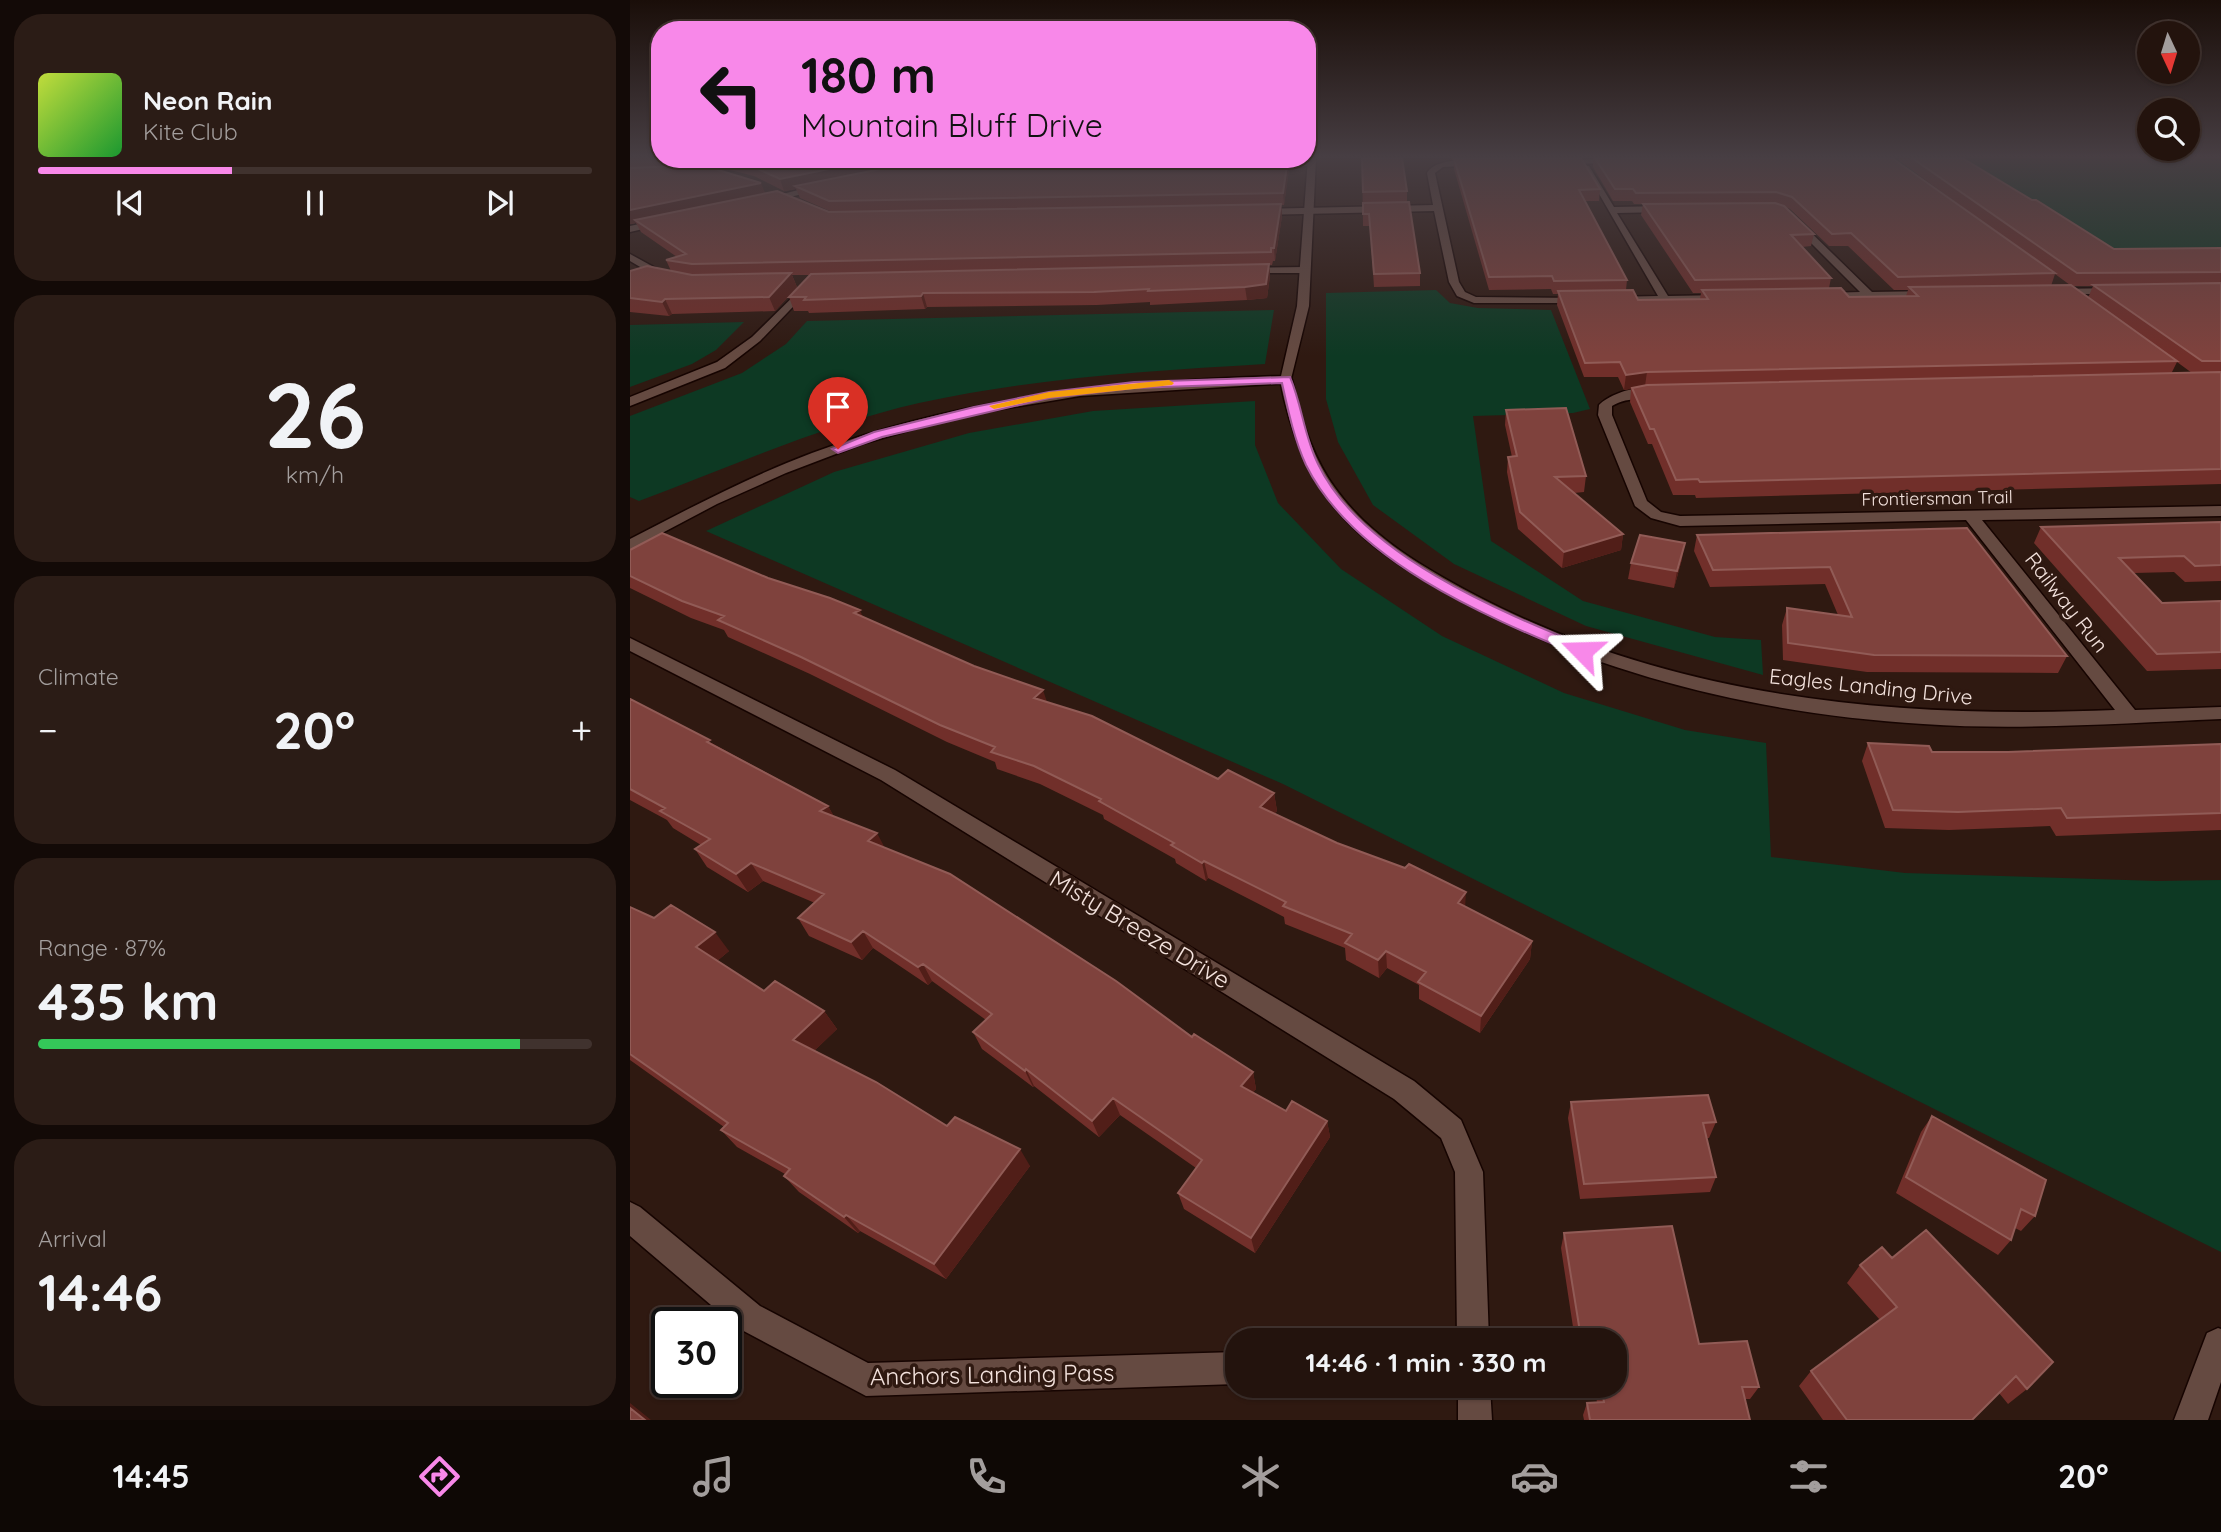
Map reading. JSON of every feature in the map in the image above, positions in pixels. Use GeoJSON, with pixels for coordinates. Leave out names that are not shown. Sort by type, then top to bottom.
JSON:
{"type":"FeatureCollection","features":[{"type":"Feature","properties":{"kind":"street"},"geometry":{"type":"LineString","coordinates":[[630,229],[651,224]]}},
{"type":"Feature","properties":{"kind":"street","name":"Eagles Landing Drive"},"geometry":{"type":"LineString","coordinates":[[1308,224],[1303,306],[1286,380],[1298,429],[1312,465],[1330,492],[1366,532],[1408,565],[1499,617],[1570,646],[1696,686],[1810,707],[1923,718],[1993,720],[2221,713]]}},
{"type":"Feature","properties":{"kind":"street"},"geometry":{"type":"LineString","coordinates":[[1442,224],[1454,282],[1461,294],[1474,300],[1735,298]]}},
{"type":"Feature","properties":{"kind":"street"},"geometry":{"type":"LineString","coordinates":[[1620,224],[1665,299]]}},
{"type":"Feature","properties":{"kind":"street"},"geometry":{"type":"LineString","coordinates":[[1797,224],[1870,296]]}},
{"type":"Feature","properties":{"kind":"street"},"geometry":{"type":"LineString","coordinates":[[630,257],[663,278],[678,281]]}},
{"type":"Feature","properties":{"kind":"street"},"geometry":{"type":"LineString","coordinates":[[1237,271],[1305,270]]}},
{"type":"Feature","properties":{"kind":"street"},"geometry":{"type":"LineString","coordinates":[[630,401],[729,359],[756,339],[806,281],[825,281]]}},
{"type":"Feature","properties":{"kind":"street"},"geometry":{"type":"LineString","coordinates":[[2057,284],[2086,305]]}},
{"type":"Feature","properties":{"kind":"street"},"geometry":{"type":"LineString","coordinates":[[2043,292],[2131,291]]}},
{"type":"Feature","properties":{"kind":"street"},"geometry":{"type":"LineString","coordinates":[[1817,296],[1938,294]]}},
{"type":"Feature","properties":{"kind":"street"},"geometry":{"type":"LineString","coordinates":[[630,545],[723,496],[878,434],[1049,395],[1134,385],[1286,380]]}},
{"type":"Feature","properties":{"kind":"street","name":"Frontiersman Trail"},"geometry":{"type":"LineString","coordinates":[[1673,392],[1628,394],[1613,399],[1606,405],[1605,415],[1640,503],[1656,515],[1680,521],[2221,511]]}},
{"type":"Feature","properties":{"kind":"street","name":"Railway Run"},"geometry":{"type":"LineString","coordinates":[[1970,517],[2129,715]]}},
{"type":"Feature","properties":{"kind":"street","name":"Misty Breeze Drive"},"geometry":{"type":"LineString","coordinates":[[630,644],[888,775],[1404,1090],[1451,1129],[1469,1172],[1473,1328]]}},
{"type":"Feature","properties":{"kind":"street","name":"Anchors Landing Pass"},"geometry":{"type":"LineString","coordinates":[[630,1217],[749,1317],[866,1380],[1225,1368]]}},
{"type":"Feature","properties":{"kind":"street"},"geometry":{"type":"LineString","coordinates":[[2191,1420],[2218,1344]]}},
{"type":"Feature","properties":{"kind":"street"},"geometry":{"type":"LineString","coordinates":[[1474,1398],[1475,1420]]}},
{"type":"Feature","properties":{"kind":"green space"},"geometry":{"type":"Polygon","coordinates":[[[2064,224],[2221,224],[2221,254],[2114,256],[2064,224]]]}},
{"type":"Feature","properties":{"kind":"green space"},"geometry":{"type":"Polygon","coordinates":[[[1436,290],[1450,303],[1478,308],[1551,310],[1590,409],[1573,413],[1473,416],[1491,541],[1583,601],[1715,637],[1761,640],[1763,675],[1586,626],[1454,564],[1373,505],[1338,442],[1326,399],[1326,293],[1436,290]]]}},
{"type":"Feature","properties":{"kind":"green space"},"geometry":{"type":"Polygon","coordinates":[[[1274,310],[1265,364],[1048,382],[919,403],[777,447],[639,501],[630,497],[630,416],[742,373],[786,344],[807,321],[1274,310]]]}},
{"type":"Feature","properties":{"kind":"green space"},"geometry":{"type":"Polygon","coordinates":[[[744,322],[716,350],[692,364],[630,387],[630,325],[744,322]]]}},
{"type":"Feature","properties":{"kind":"green space"},"geometry":{"type":"Polygon","coordinates":[[[1255,401],[1255,445],[1278,503],[1341,569],[1442,636],[1564,693],[1685,730],[1766,743],[1771,857],[1905,873],[2157,881],[2221,880],[2221,1252],[1283,784],[706,531],[834,472],[969,433],[1093,411],[1255,401]]]}},
{"type":"Feature","properties":{"kind":"building"},"geometry":{"type":"Polygon","coordinates":[[[641,224],[1278,224],[1271,252],[692,264],[666,260],[686,254],[641,224]]]}},
{"type":"Feature","properties":{"kind":"building"},"geometry":{"type":"Polygon","coordinates":[[[1370,224],[1412,224],[1420,273],[1374,274],[1370,224]]]}},
{"type":"Feature","properties":{"kind":"building"},"geometry":{"type":"Polygon","coordinates":[[[1473,224],[1597,224],[1627,280],[1554,281],[1552,276],[1489,277],[1473,224]]]}},
{"type":"Feature","properties":{"kind":"building"},"geometry":{"type":"Polygon","coordinates":[[[1657,224],[1804,224],[1814,234],[1791,235],[1831,278],[1695,280],[1657,224]]]}},
{"type":"Feature","properties":{"kind":"building"},"geometry":{"type":"Polygon","coordinates":[[[1821,224],[1986,224],[2055,273],[1898,277],[1851,233],[1832,234],[1821,224]]]}},
{"type":"Feature","properties":{"kind":"building"},"geometry":{"type":"Polygon","coordinates":[[[2007,224],[2075,224],[2114,249],[2221,248],[2221,272],[2077,273],[2007,224]]]}},
{"type":"Feature","properties":{"kind":"building"},"geometry":{"type":"Polygon","coordinates":[[[1269,264],[1266,284],[1245,287],[1148,291],[1149,289],[923,293],[921,296],[804,300],[806,297],[789,297],[811,274],[1269,264]]]}},
{"type":"Feature","properties":{"kind":"building"},"geometry":{"type":"Polygon","coordinates":[[[647,266],[692,275],[791,273],[769,297],[665,299],[662,302],[630,298],[630,271],[647,266]]]}},
{"type":"Feature","properties":{"kind":"building"},"geometry":{"type":"Polygon","coordinates":[[[2221,283],[2221,361],[2202,361],[2093,285],[2221,283]]]}},
{"type":"Feature","properties":{"kind":"building"},"geometry":{"type":"Polygon","coordinates":[[[2071,285],[2177,361],[1647,372],[1626,375],[1620,362],[1585,363],[1558,291],[1633,290],[1638,300],[1708,299],[1702,290],[1841,288],[1849,297],[1918,296],[1909,287],[2071,285]]]}},
{"type":"Feature","properties":{"kind":"building"},"geometry":{"type":"Polygon","coordinates":[[[2221,372],[2221,469],[1700,482],[1698,479],[1676,480],[1654,429],[1650,429],[1632,388],[1647,385],[2221,372]]]}},
{"type":"Feature","properties":{"kind":"building"},"geometry":{"type":"Polygon","coordinates":[[[1566,408],[1586,476],[1555,477],[1623,534],[1564,552],[1520,512],[1508,457],[1517,456],[1506,410],[1566,408]]]}},
{"type":"Feature","properties":{"kind":"building"},"geometry":{"type":"Polygon","coordinates":[[[2221,522],[2221,565],[2195,566],[2184,556],[2119,558],[2162,603],[2221,601],[2221,652],[2157,654],[2041,527],[2221,522]]]}},
{"type":"Feature","properties":{"kind":"building"},"geometry":{"type":"Polygon","coordinates":[[[1967,528],[2067,656],[1874,655],[1788,643],[1787,608],[1852,617],[1830,567],[1713,570],[1697,535],[1967,528]]]}},
{"type":"Feature","properties":{"kind":"building"},"geometry":{"type":"Polygon","coordinates":[[[662,533],[768,578],[860,610],[854,613],[974,666],[1043,690],[1034,698],[1092,716],[1218,779],[1228,770],[1274,793],[1260,807],[1337,843],[1405,868],[1409,864],[1466,892],[1458,903],[1532,941],[1481,1016],[1418,982],[1426,972],[1386,951],[1378,960],[1345,943],[1352,934],[1283,906],[1286,902],[1204,861],[1202,863],[1171,845],[1174,843],[1099,801],[1101,799],[1034,766],[991,752],[995,747],[940,725],[718,620],[724,616],[682,601],[630,576],[630,550],[662,533]]]}},
{"type":"Feature","properties":{"kind":"building"},"geometry":{"type":"Polygon","coordinates":[[[1640,535],[1685,543],[1677,571],[1631,563],[1640,535]]]}},
{"type":"Feature","properties":{"kind":"building"},"geometry":{"type":"Polygon","coordinates":[[[630,699],[828,806],[820,811],[877,833],[868,841],[950,874],[1116,981],[1192,1037],[1194,1034],[1253,1072],[1241,1086],[1286,1111],[1292,1101],[1327,1121],[1251,1238],[1178,1193],[1202,1160],[1113,1098],[1092,1121],[1026,1069],[1025,1071],[973,1032],[992,1014],[923,964],[918,967],[863,931],[851,942],[798,918],[824,894],[751,863],[736,874],[695,849],[710,839],[660,811],[665,808],[630,789],[630,699]]]}},
{"type":"Feature","properties":{"kind":"building"},"geometry":{"type":"Polygon","coordinates":[[[1868,743],[1929,746],[1932,752],[2008,752],[2221,744],[2221,813],[2067,818],[2061,808],[1958,812],[1893,810],[1868,743]]]}},
{"type":"Feature","properties":{"kind":"building"},"geometry":{"type":"Polygon","coordinates":[[[671,905],[715,932],[696,947],[764,991],[775,981],[824,1011],[793,1040],[876,1082],[947,1126],[955,1117],[1020,1149],[934,1264],[846,1215],[844,1217],[784,1176],[790,1169],[721,1130],[728,1123],[630,1054],[630,907],[654,918],[671,905]]]}},
{"type":"Feature","properties":{"kind":"building"},"geometry":{"type":"Polygon","coordinates":[[[1708,1095],[1716,1122],[1703,1123],[1716,1177],[1584,1184],[1571,1102],[1708,1095]]]}},
{"type":"Feature","properties":{"kind":"building"},"geometry":{"type":"Polygon","coordinates":[[[1932,1116],[2046,1180],[2035,1216],[2021,1209],[2011,1240],[1906,1177],[1932,1116]]]}},
{"type":"Feature","properties":{"kind":"building"},"geometry":{"type":"Polygon","coordinates":[[[1672,1226],[1699,1344],[1747,1341],[1759,1387],[1742,1387],[1750,1420],[1590,1420],[1587,1403],[1604,1402],[1603,1398],[1627,1398],[1627,1328],[1579,1328],[1564,1233],[1672,1226]]]}},
{"type":"Feature","properties":{"kind":"building"},"geometry":{"type":"Polygon","coordinates":[[[1926,1230],[2053,1362],[2027,1389],[2016,1376],[1972,1420],[1847,1420],[1811,1371],[1897,1307],[1860,1265],[1882,1247],[1892,1258],[1926,1230]]]}},
{"type":"Feature","properties":{"kind":"building"},"geometry":{"type":"Polygon","coordinates":[[[630,1408],[645,1420],[630,1420],[630,1408]]]}},
{"type":"Feature","properties":{"kind":"slow traffic"},"geometry":{"type":"LineString","coordinates":[[994,406],[1049,395],[1169,383]]}},
{"type":"Feature","properties":{"kind":"route"},"geometry":{"type":"LineString","coordinates":[[838,449],[878,434],[1049,395],[1134,385],[1286,380],[1298,429],[1312,465],[1330,492],[1366,532],[1408,565],[1499,617],[1582,651]]}}]}
